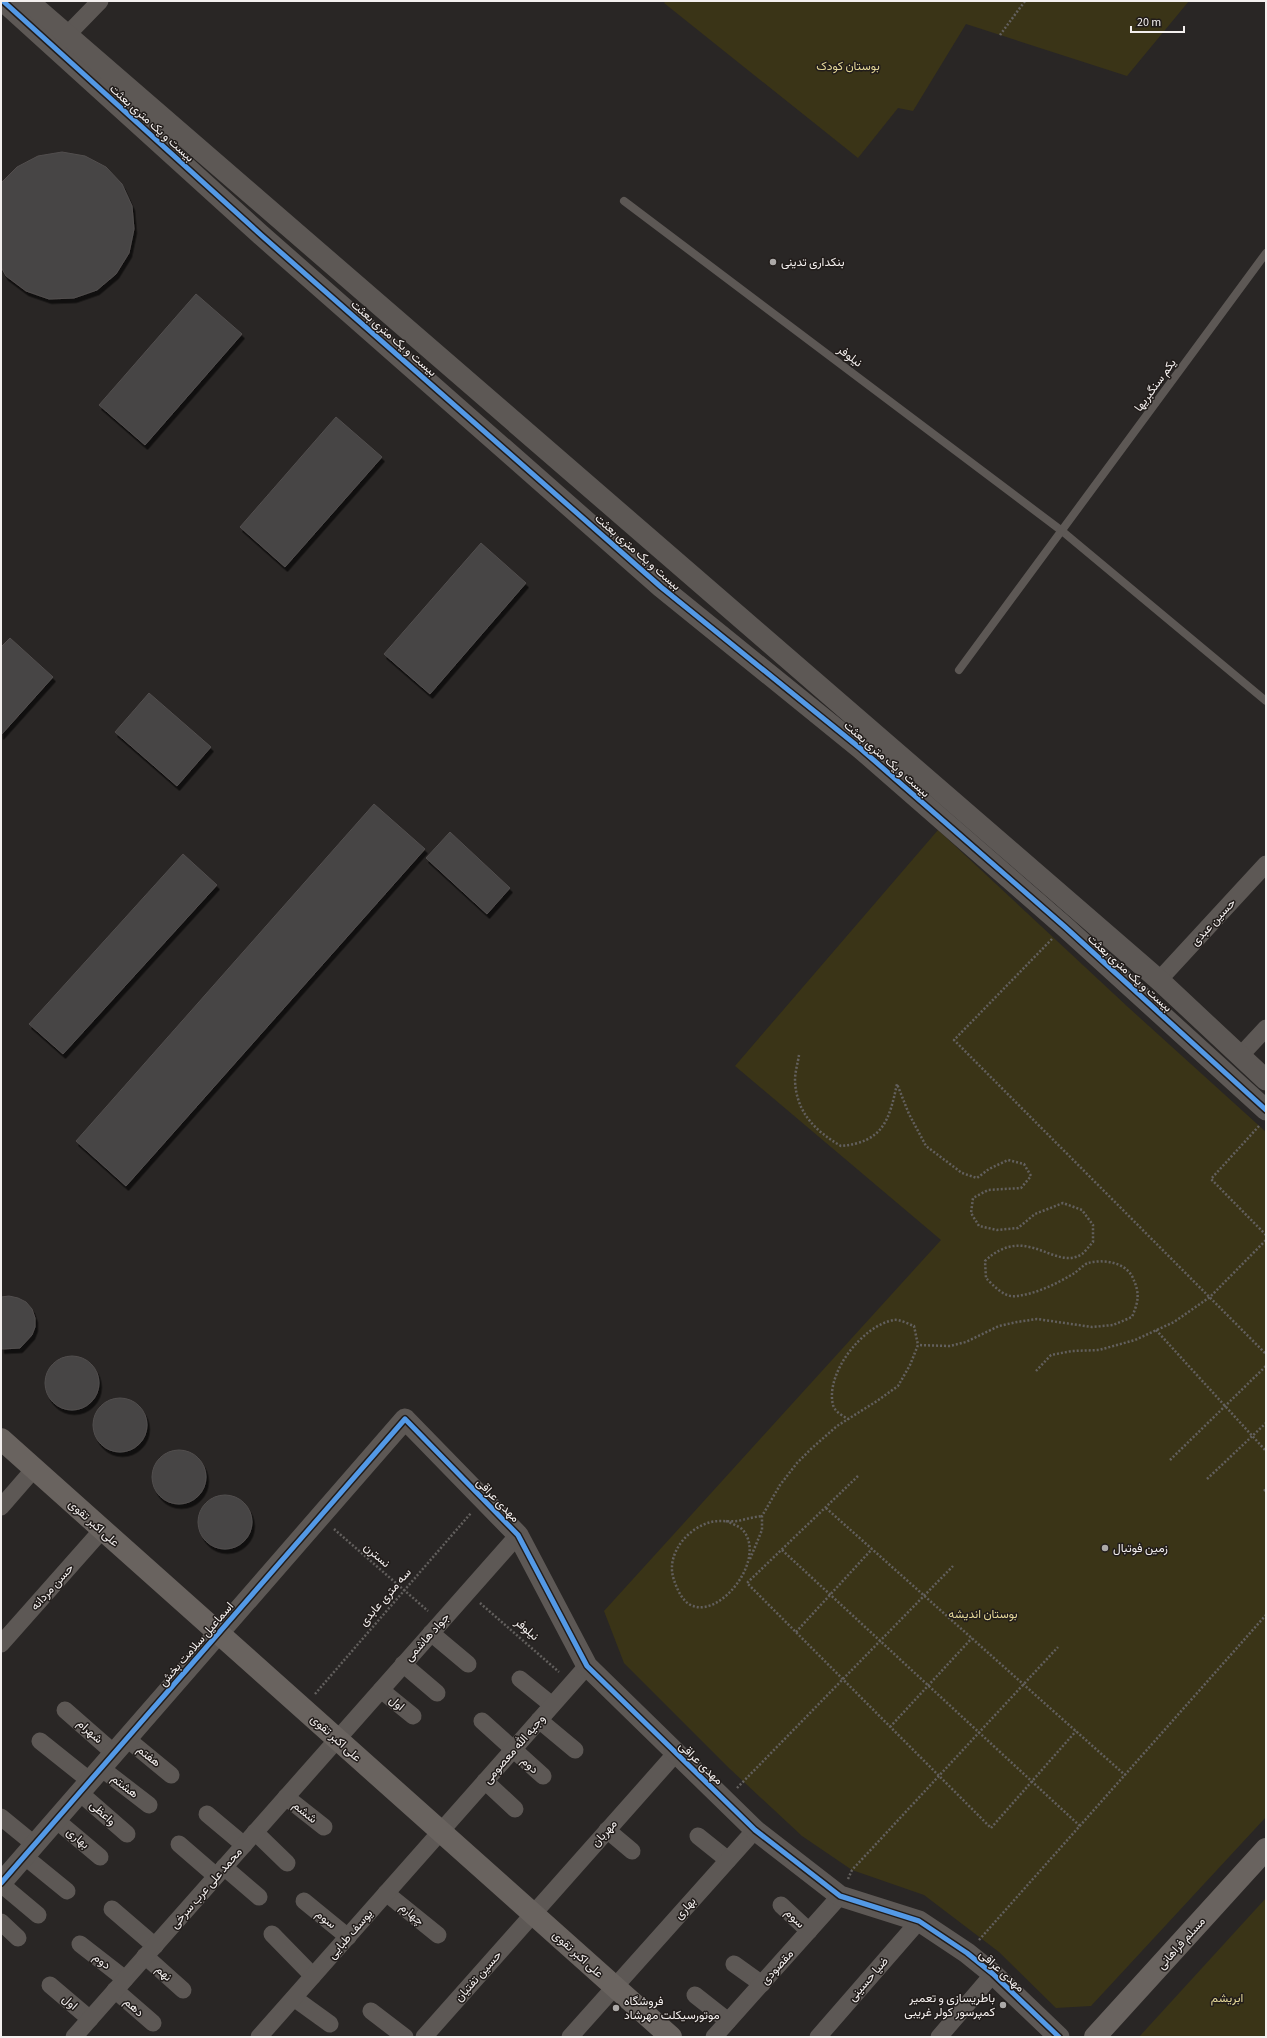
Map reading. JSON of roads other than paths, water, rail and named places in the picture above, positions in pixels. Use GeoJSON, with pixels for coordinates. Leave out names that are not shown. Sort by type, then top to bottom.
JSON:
{"type":"FeatureCollection","features":[{"type":"Feature","properties":{"kind":"main road","name":"علی اکبر تقوی"},"geometry":{"type":"LineString","coordinates":[[1,1439],[671,2037]]}},
{"type":"Feature","properties":{"kind":"main road","name":"مسلم فراهانی"},"geometry":{"type":"LineString","coordinates":[[1095,2037],[1266,1849]]}},
{"type":"Feature","properties":{"kind":"street","name":"بیست و یک متری بعثت"},"geometry":{"type":"LineString","coordinates":[[3,1],[261,235],[655,582],[861,749],[1065,928],[1263,1118]]}},
{"type":"Feature","properties":{"kind":"street","name":"بیست و یک متری بعثت"},"geometry":{"type":"LineString","coordinates":[[28,1],[1159,980],[1266,1080]]}},
{"type":"Feature","properties":{"kind":"street"},"geometry":{"type":"LineString","coordinates":[[66,35],[100,1]]}},
{"type":"Feature","properties":{"kind":"street","name":"حسین عبدی"},"geometry":{"type":"LineString","coordinates":[[1159,980],[1266,864]]}},
{"type":"Feature","properties":{"kind":"street"},"geometry":{"type":"LineString","coordinates":[[1240,1056],[1266,1028]]}},
{"type":"Feature","properties":{"kind":"street","name":"مهدی عراقی"},"geometry":{"type":"LineString","coordinates":[[405,1419],[518,1535],[587,1666],[755,1830],[840,1896],[919,1921],[967,1953],[993,1974],[1059,2037]]}},
{"type":"Feature","properties":{"kind":"street","name":"اسماعیل سلامت بخش"},"geometry":{"type":"LineString","coordinates":[[3,1878],[56,1820],[405,1419]]}},
{"type":"Feature","properties":{"kind":"street"},"geometry":{"type":"LineString","coordinates":[[1,1507],[34,1469]]}},
{"type":"Feature","properties":{"kind":"street","name":"حسن مردانه"},"geometry":{"type":"LineString","coordinates":[[1,1644],[102,1530]]}},
{"type":"Feature","properties":{"kind":"street","name":"جواد هاشمی"},"geometry":{"type":"LineString","coordinates":[[337,1739],[518,1535]]}},
{"type":"Feature","properties":{"kind":"street"},"geometry":{"type":"LineString","coordinates":[[436,1627],[468,1664]]}},
{"type":"Feature","properties":{"kind":"street"},"geometry":{"type":"LineString","coordinates":[[403,1664],[437,1693]]}},
{"type":"Feature","properties":{"kind":"street","name":"وجیه الله معصومی"},"geometry":{"type":"LineString","coordinates":[[441,1831],[587,1666]]}},
{"type":"Feature","properties":{"kind":"street"},"geometry":{"type":"LineString","coordinates":[[520,1679],[552,1705]]}},
{"type":"Feature","properties":{"kind":"street","name":"اول"},"geometry":{"type":"LineString","coordinates":[[381,1690],[413,1716]]}},
{"type":"Feature","properties":{"kind":"street","name":"شهرام"},"geometry":{"type":"LineString","coordinates":[[65,1710],[102,1766]]}},
{"type":"Feature","properties":{"kind":"street"},"geometry":{"type":"LineString","coordinates":[[539,1720],[575,1750]]}},
{"type":"Feature","properties":{"kind":"street","name":"دوم"},"geometry":{"type":"LineString","coordinates":[[482,1721],[543,1776]]}},
{"type":"Feature","properties":{"kind":"street","name":"محمد علی عرب سرخی"},"geometry":{"type":"LineString","coordinates":[[74,2037],[337,1739]]}},
{"type":"Feature","properties":{"kind":"street"},"geometry":{"type":"LineString","coordinates":[[40,1741],[102,1766]]}},
{"type":"Feature","properties":{"kind":"street","name":"مهربان"},"geometry":{"type":"LineString","coordinates":[[533,1914],[676,1752]]}},
{"type":"Feature","properties":{"kind":"street","name":"هفتم"},"geometry":{"type":"LineString","coordinates":[[102,1766],[171,1775]]}},
{"type":"Feature","properties":{"kind":"street","name":"هشتم"},"geometry":{"type":"LineString","coordinates":[[102,1766],[149,1805]]}},
{"type":"Feature","properties":{"kind":"street","name":"واعظی"},"geometry":{"type":"LineString","coordinates":[[102,1766],[127,1834]]}},
{"type":"Feature","properties":{"kind":"street"},"geometry":{"type":"LineString","coordinates":[[485,1782],[515,1809]]}},
{"type":"Feature","properties":{"kind":"street","name":"ششم"},"geometry":{"type":"LineString","coordinates":[[286,1797],[324,1827]]}},
{"type":"Feature","properties":{"kind":"street"},"geometry":{"type":"LineString","coordinates":[[207,1814],[287,1862]]}},
{"type":"Feature","properties":{"kind":"street"},"geometry":{"type":"LineString","coordinates":[[1,1817],[67,1891]]}},
{"type":"Feature","properties":{"kind":"street","name":"بهاری"},"geometry":{"type":"LineString","coordinates":[[56,1820],[100,1857]]}},
{"type":"Feature","properties":{"kind":"street"},"geometry":{"type":"LineString","coordinates":[[607,1830],[632,1851]]}},
{"type":"Feature","properties":{"kind":"street","name":"بهاری"},"geometry":{"type":"LineString","coordinates":[[570,2037],[755,1830]]}},
{"type":"Feature","properties":{"kind":"street","name":"یوسف طبایی"},"geometry":{"type":"LineString","coordinates":[[259,2037],[441,1831]]}},
{"type":"Feature","properties":{"kind":"street"},"geometry":{"type":"LineString","coordinates":[[698,1836],[728,1860]]}},
{"type":"Feature","properties":{"kind":"street"},"geometry":{"type":"LineString","coordinates":[[179,1844],[259,1897]]}},
{"type":"Feature","properties":{"kind":"street"},"geometry":{"type":"LineString","coordinates":[[3,1878],[38,1915]]}},
{"type":"Feature","properties":{"kind":"street","name":"چهارم"},"geometry":{"type":"LineString","coordinates":[[386,1893],[438,1935]]}},
{"type":"Feature","properties":{"kind":"street","name":"مقصودی"},"geometry":{"type":"LineString","coordinates":[[714,2037],[840,1896]]}},
{"type":"Feature","properties":{"kind":"street","name":"سوم"},"geometry":{"type":"LineString","coordinates":[[304,1901],[348,1937]]}},
{"type":"Feature","properties":{"kind":"street","name":"سوم"},"geometry":{"type":"LineString","coordinates":[[781,1905],[809,1931]]}},
{"type":"Feature","properties":{"kind":"street"},"geometry":{"type":"LineString","coordinates":[[112,1909],[150,1951]]}},
{"type":"Feature","properties":{"kind":"street","name":"حسین تفتیان"},"geometry":{"type":"LineString","coordinates":[[427,2036],[533,1914]]}},
{"type":"Feature","properties":{"kind":"street","name":"ضیا حسینی"},"geometry":{"type":"LineString","coordinates":[[818,2037],[919,1921]]}},
{"type":"Feature","properties":{"kind":"street"},"geometry":{"type":"LineString","coordinates":[[1,1922],[18,1938]]}},
{"type":"Feature","properties":{"kind":"street"},"geometry":{"type":"LineString","coordinates":[[272,1934],[313,1976]]}},
{"type":"Feature","properties":{"kind":"street","name":"دوم"},"geometry":{"type":"LineString","coordinates":[[80,1944],[120,1985]]}},
{"type":"Feature","properties":{"kind":"street","name":"نهم"},"geometry":{"type":"LineString","coordinates":[[150,1951],[183,1990]]}},
{"type":"Feature","properties":{"kind":"street"},"geometry":{"type":"LineString","coordinates":[[734,1964],[762,1984]]}},
{"type":"Feature","properties":{"kind":"street"},"geometry":{"type":"LineString","coordinates":[[939,2037],[993,1974]]}},
{"type":"Feature","properties":{"kind":"street","name":"اول"},"geometry":{"type":"LineString","coordinates":[[50,1985],[90,2019]]}},
{"type":"Feature","properties":{"kind":"street","name":"دهم"},"geometry":{"type":"LineString","coordinates":[[120,1985],[152,2024]]}},
{"type":"Feature","properties":{"kind":"street"},"geometry":{"type":"LineString","coordinates":[[695,1995],[728,2021]]}},
{"type":"Feature","properties":{"kind":"street"},"geometry":{"type":"LineString","coordinates":[[294,1998],[330,2024]]}},
{"type":"Feature","properties":{"kind":"street"},"geometry":{"type":"LineString","coordinates":[[371,2011],[405,2037]]}},
{"type":"Feature","properties":{"kind":"lane","name":"نیلوفر"},"geometry":{"type":"LineString","coordinates":[[624,201],[1062,531],[1266,701]]}},
{"type":"Feature","properties":{"kind":"lane","name":"یکم سنگبریها"},"geometry":{"type":"LineString","coordinates":[[959,670],[1266,253]]}},
{"type":"Feature","properties":{"kind":"place","name":"بنکداری تدینی"},"geometry":{"type":"Point","coordinates":[773,262]}},
{"type":"Feature","properties":{"kind":"place","name":"زمین فوتبال"},"geometry":{"type":"Point","coordinates":[1105,1548]}},
{"type":"Feature","properties":{"kind":"place","name":"باطریسازی و تعمیر کمپرسور کولر غریبی"},"geometry":{"type":"Point","coordinates":[1003,2005]}},
{"type":"Feature","properties":{"kind":"place","name":"فروشگاه موتورسیکلت مهرشاد"},"geometry":{"type":"Point","coordinates":[616,2008]}},
{"type":"Feature","properties":{"kind":"park label","name":"بوستان کودک"},"geometry":{"type":"Point","coordinates":[848,66]}},
{"type":"Feature","properties":{"kind":"park label","name":"بوستان اندیشه"},"geometry":{"type":"Point","coordinates":[983,1614]}},
{"type":"Feature","properties":{"kind":"park label","name":"ابریشم"},"geometry":{"type":"Point","coordinates":[1227,1998]}}]}
